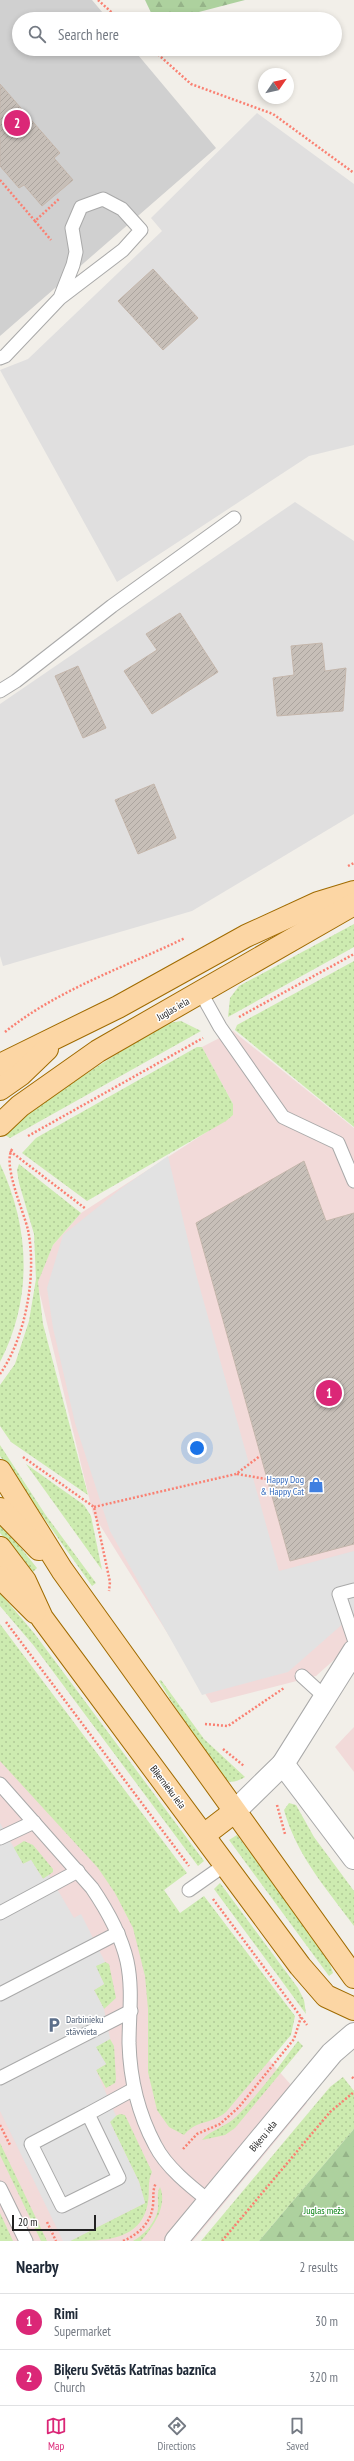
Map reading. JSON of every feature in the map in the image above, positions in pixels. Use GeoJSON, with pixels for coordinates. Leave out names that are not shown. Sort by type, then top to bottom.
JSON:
{"type":"FeatureCollection","features":[{"type":"Feature","properties":{"kind":"main road"},"geometry":{"type":"LineString","coordinates":[[0,1065],[56,1039],[246,936],[318,903],[354,892]]}},
{"type":"Feature","properties":{"kind":"main road","name":"Juglas iela"},"geometry":{"type":"LineString","coordinates":[[0,1125],[20,1106],[98,1051],[354,904]]}},
{"type":"Feature","properties":{"kind":"main road"},"geometry":{"type":"LineString","coordinates":[[0,1089],[20,1075],[56,1039]]}},
{"type":"Feature","properties":{"kind":"main road"},"geometry":{"type":"LineString","coordinates":[[0,1471],[62,1570],[234,1812],[354,1977]]}},
{"type":"Feature","properties":{"kind":"main road"},"geometry":{"type":"LineString","coordinates":[[0,1509],[62,1570]]}},
{"type":"Feature","properties":{"kind":"main road","name":"Biķernieku iela"},"geometry":{"type":"LineString","coordinates":[[0,1548],[25,1581],[42,1618],[226,1864],[300,1966],[326,1996],[354,2009]]}},
{"type":"Feature","properties":{"kind":"main road"},"geometry":{"type":"LineString","coordinates":[[0,1577],[19,1598],[42,1618]]}},
{"type":"Feature","properties":{"kind":"main road"},"geometry":{"type":"LineString","coordinates":[[204,1835],[234,1812]]}},
{"type":"Feature","properties":{"kind":"street"},"geometry":{"type":"LineString","coordinates":[[234,1812],[265,1785],[283,1764],[354,1652]]}},
{"type":"Feature","properties":{"kind":"street"},"geometry":{"type":"LineString","coordinates":[[283,1764],[354,1858]]}},
{"type":"Feature","properties":{"kind":"street","name":"Biķeru iela"},"geometry":{"type":"LineString","coordinates":[[176,2241],[332,2053],[354,2034]]}},
{"type":"Feature","properties":{"kind":"lane"},"geometry":{"type":"LineString","coordinates":[[0,358],[5,356],[60,298],[123,250],[141,230],[122,209],[103,200],[81,207],[72,228],[76,252],[75,258],[60,298]]}},
{"type":"Feature","properties":{"kind":"lane"},"geometry":{"type":"LineString","coordinates":[[0,691],[16,681],[112,606],[234,518]]}},
{"type":"Feature","properties":{"kind":"lane"},"geometry":{"type":"LineString","coordinates":[[201,993],[220,1028],[283,1117],[338,1143],[354,1181]]}},
{"type":"Feature","properties":{"kind":"lane"},"geometry":{"type":"LineString","coordinates":[[354,1590],[339,1594],[354,1639]]}},
{"type":"Feature","properties":{"kind":"lane"},"geometry":{"type":"LineString","coordinates":[[302,1676],[325,1697]]}},
{"type":"Feature","properties":{"kind":"lane"},"geometry":{"type":"LineString","coordinates":[[0,1784],[78,1872],[104,1905],[118,1933],[127,1961],[131,2011],[129,2042],[134,2089],[142,2117],[155,2146],[189,2185],[209,2201]]}},
{"type":"Feature","properties":{"kind":"lane"},"geometry":{"type":"LineString","coordinates":[[0,1838],[34,1822]]}},
{"type":"Feature","properties":{"kind":"lane"},"geometry":{"type":"LineString","coordinates":[[190,1890],[226,1864]]}},
{"type":"Feature","properties":{"kind":"lane"},"geometry":{"type":"LineString","coordinates":[[0,1912],[78,1872]]}},
{"type":"Feature","properties":{"kind":"lane"},"geometry":{"type":"LineString","coordinates":[[0,1994],[118,1933]]}},
{"type":"Feature","properties":{"kind":"lane"},"geometry":{"type":"LineString","coordinates":[[0,2078],[131,2011]]}},
{"type":"Feature","properties":{"kind":"lane"},"geometry":{"type":"LineString","coordinates":[[88,2114],[119,2178],[62,2206],[32,2144],[134,2089]]}},
{"type":"Feature","properties":{"kind":"lane"},"geometry":{"type":"LineString","coordinates":[[0,2188],[26,2241]]}},
{"type":"Feature","properties":{"kind":"path"},"geometry":{"type":"LineString","coordinates":[[98,0],[111,12]]}},
{"type":"Feature","properties":{"kind":"path"},"geometry":{"type":"LineString","coordinates":[[160,56],[191,84],[273,114],[354,173]]}},
{"type":"Feature","properties":{"kind":"path"},"geometry":{"type":"LineString","coordinates":[[0,180],[35,220],[60,198]]}},
{"type":"Feature","properties":{"kind":"path"},"geometry":{"type":"LineString","coordinates":[[24,1139],[354,954]]}},
{"type":"Feature","properties":{"kind":"path"},"geometry":{"type":"LineString","coordinates":[[0,1374],[9,1361],[26,1315],[30,1273],[28,1231],[8,1164],[10,1152],[15,1147]]}},
{"type":"Feature","properties":{"kind":"path"},"geometry":{"type":"LineString","coordinates":[[5,1148],[86,1209]]}},
{"type":"Feature","properties":{"kind":"path"},"geometry":{"type":"LineString","coordinates":[[20,1454],[94,1507],[110,1582],[108,1594]]}},
{"type":"Feature","properties":{"kind":"path"},"geometry":{"type":"LineString","coordinates":[[236,1474],[260,1456]]}},
{"type":"Feature","properties":{"kind":"path"},"geometry":{"type":"LineString","coordinates":[[94,1507],[236,1474],[266,1479]]}},
{"type":"Feature","properties":{"kind":"path"},"geometry":{"type":"LineString","coordinates":[[5,1621],[307,2025]]}},
{"type":"Feature","properties":{"kind":"path"},"geometry":{"type":"LineString","coordinates":[[204,1729],[200,1724],[228,1726],[302,1676]]}},
{"type":"Feature","properties":{"kind":"path"},"geometry":{"type":"LineString","coordinates":[[218,1744],[265,1785],[278,1808],[285,1837]]}},
{"type":"Feature","properties":{"kind":"path"},"geometry":{"type":"LineString","coordinates":[[124,2241],[134,2236],[150,2217],[153,2189],[170,2164],[197,2134],[220,2124],[239,2107],[294,2039],[301,2016]]}},
{"type":"Feature","properties":{"kind":"path"},"geometry":{"type":"LineString","coordinates":[[222,2241],[330,2112],[354,2092]]}},
{"type":"Feature","properties":{"kind":"shaded area"},"geometry":{"type":"Polygon","coordinates":[[[0,0],[92,0],[102,12],[12,12],[12,56],[139,56],[216,148],[0,336],[0,0]]]}},
{"type":"Feature","properties":{"kind":"shaded area"},"geometry":{"type":"Polygon","coordinates":[[[257,113],[354,184],[354,445],[309,456],[117,582],[0,370],[28,359],[162,231],[151,218],[257,113]]]}},
{"type":"Feature","properties":{"kind":"shaded area"},"geometry":{"type":"Polygon","coordinates":[[[295,502],[354,541],[354,814],[192,911],[3,966],[0,956],[0,704],[295,502]]]}},
{"type":"Feature","properties":{"kind":"shaded area"},"geometry":{"type":"Polygon","coordinates":[[[233,1031],[354,1128],[354,1642],[316,1676],[211,1703],[93,1514],[37,1282],[53,1245],[81,1213],[233,1115],[233,1104],[202,1047],[233,1031]]]}},
{"type":"Feature","properties":{"kind":"shaded area"},"geometry":{"type":"Polygon","coordinates":[[[168,1156],[196,1274],[279,1571],[354,1551],[354,1614],[288,1672],[202,1695],[110,1531],[75,1423],[53,1328],[47,1288],[63,1235],[123,1187],[168,1156]]]}},
{"type":"Feature","properties":{"kind":"shaded area"},"geometry":{"type":"Polygon","coordinates":[[[354,1727],[354,1772],[335,1747],[354,1727]]]}},
{"type":"Feature","properties":{"kind":"shaded area"},"geometry":{"type":"Polygon","coordinates":[[[0,1755],[307,2103],[193,2241],[0,2241],[0,1755]]]}},
{"type":"Feature","properties":{"kind":"shaded area","name":"Darbinieku stāvvieta"},"geometry":{"type":"Polygon","coordinates":[[[0,1823],[23,1864],[31,1860],[43,1879],[49,1875],[74,1918],[81,1914],[105,1962],[96,1966],[104,1984],[94,1990],[104,2009],[110,2039],[96,2047],[106,2064],[96,2070],[116,2116],[110,2122],[139,2182],[145,2203],[70,2241],[63,2241],[0,2111],[0,1823]]]}},
{"type":"Feature","properties":{"kind":"green space"},"geometry":{"type":"Polygon","coordinates":[[[145,0],[245,0],[199,12],[151,12],[145,0]]]}},
{"type":"Feature","properties":{"kind":"green space"},"geometry":{"type":"Polygon","coordinates":[[[354,924],[354,947],[228,1017],[230,998],[239,986],[354,924]]]}},
{"type":"Feature","properties":{"kind":"green space"},"geometry":{"type":"Polygon","coordinates":[[[354,961],[354,1127],[235,1030],[237,1025],[354,961]]]}},
{"type":"Feature","properties":{"kind":"green space"},"geometry":{"type":"Polygon","coordinates":[[[181,1021],[201,1031],[10,1138],[5,1135],[16,1122],[35,1107],[163,1024],[181,1021]]]}},
{"type":"Feature","properties":{"kind":"green space"},"geometry":{"type":"Polygon","coordinates":[[[197,1047],[202,1047],[233,1104],[233,1115],[226,1121],[87,1201],[22,1153],[36,1138],[197,1047]]]}},
{"type":"Feature","properties":{"kind":"green space"},"geometry":{"type":"Polygon","coordinates":[[[0,1164],[10,1188],[17,1213],[22,1238],[24,1263],[18,1313],[11,1338],[0,1362],[0,1164]]]}},
{"type":"Feature","properties":{"kind":"green space"},"geometry":{"type":"Polygon","coordinates":[[[19,1164],[81,1213],[53,1245],[38,1282],[43,1324],[88,1495],[11,1442],[0,1426],[0,1385],[15,1364],[29,1321],[36,1279],[34,1234],[19,1183],[17,1170],[19,1164]]]}},
{"type":"Feature","properties":{"kind":"green space"},"geometry":{"type":"Polygon","coordinates":[[[0,1445],[45,1514],[96,1583],[92,1586],[0,1456],[0,1445]]]}},
{"type":"Feature","properties":{"kind":"green space"},"geometry":{"type":"Polygon","coordinates":[[[26,1464],[84,1505],[91,1516],[102,1570],[26,1464]]]}},
{"type":"Feature","properties":{"kind":"green space"},"geometry":{"type":"Polygon","coordinates":[[[0,1522],[37,1568],[33,1572],[0,1533],[0,1522]]]}},
{"type":"Feature","properties":{"kind":"green space"},"geometry":{"type":"Polygon","coordinates":[[[0,1593],[34,1633],[204,1861],[198,1866],[34,1646],[0,1606],[0,1593]]]}},
{"type":"Feature","properties":{"kind":"green space"},"geometry":{"type":"Polygon","coordinates":[[[0,1624],[187,1873],[164,1890],[180,1913],[204,1896],[295,2016],[291,2035],[226,2112],[214,2119],[194,2126],[184,2135],[169,2127],[157,2110],[148,2072],[148,2009],[145,1976],[133,1928],[115,1893],[98,1868],[0,1761],[0,1624]]]}},
{"type":"Feature","properties":{"kind":"green space"},"geometry":{"type":"Polygon","coordinates":[[[161,1680],[204,1739],[245,1777],[231,1782],[224,1780],[217,1775],[159,1681],[161,1680]]]}},
{"type":"Feature","properties":{"kind":"green space"},"geometry":{"type":"Polygon","coordinates":[[[289,1803],[296,1805],[314,1837],[354,1891],[354,1926],[313,1871],[296,1842],[284,1810],[289,1803]]]}},
{"type":"Feature","properties":{"kind":"green space"},"geometry":{"type":"Polygon","coordinates":[[[237,1835],[328,1958],[333,1973],[329,1976],[229,1840],[237,1835]]]}},
{"type":"Feature","properties":{"kind":"green space"},"geometry":{"type":"Polygon","coordinates":[[[24,1841],[33,1845],[53,1869],[53,1872],[43,1879],[31,1860],[23,1864],[13,1848],[24,1841]]]}},
{"type":"Feature","properties":{"kind":"green space"},"geometry":{"type":"Polygon","coordinates":[[[220,1883],[298,1988],[304,2000],[306,2014],[214,1889],[220,1883]]]}},
{"type":"Feature","properties":{"kind":"green space"},"geometry":{"type":"Polygon","coordinates":[[[105,1962],[109,1964],[116,1998],[104,2009],[94,1990],[104,1984],[95,1966],[105,1962]]]}},
{"type":"Feature","properties":{"kind":"green space"},"geometry":{"type":"Polygon","coordinates":[[[110,2039],[114,2046],[116,2079],[115,2083],[106,2088],[96,2070],[106,2064],[95,2047],[110,2039]]]}},
{"type":"Feature","properties":{"kind":"green space"},"geometry":{"type":"Polygon","coordinates":[[[298,2041],[303,2046],[235,2128],[225,2135],[202,2140],[237,2116],[261,2089],[298,2041]]]}},
{"type":"Feature","properties":{"kind":"green space"},"geometry":{"type":"Polygon","coordinates":[[[343,2077],[354,2091],[354,2129],[259,2241],[201,2241],[330,2087],[343,2077]]]}},
{"type":"Feature","properties":{"kind":"green space"},"geometry":{"type":"Polygon","coordinates":[[[120,2114],[125,2115],[152,2172],[148,2202],[144,2215],[138,2225],[120,2236],[108,2239],[70,2241],[145,2203],[139,2182],[110,2122],[111,2118],[120,2114]]]}},
{"type":"Feature","properties":{"kind":"green space","name":"Juglas mežs"},"geometry":{"type":"Polygon","coordinates":[[[354,2129],[354,2241],[259,2241],[354,2129]]]}},
{"type":"Feature","properties":{"kind":"green space"},"geometry":{"type":"Polygon","coordinates":[[[0,2143],[47,2241],[41,2241],[0,2155],[0,2143]]]}},
{"type":"Feature","properties":{"kind":"green space"},"geometry":{"type":"Polygon","coordinates":[[[160,2187],[162,2201],[158,2216],[141,2241],[133,2241],[145,2232],[155,2219],[158,2209],[158,2195],[160,2187]]]}},
{"type":"Feature","properties":{"kind":"green space"},"geometry":{"type":"Polygon","coordinates":[[[0,2213],[13,2241],[0,2241],[0,2213]]]}},
{"type":"Feature","properties":{"kind":"building"},"geometry":{"type":"Polygon","coordinates":[[[0,84],[60,153],[54,158],[73,180],[42,206],[24,185],[19,188],[0,166],[0,84]]]}},
{"type":"Feature","properties":{"kind":"building"},"geometry":{"type":"Polygon","coordinates":[[[153,269],[198,318],[163,350],[118,301],[153,269]]]}},
{"type":"Feature","properties":{"kind":"building"},"geometry":{"type":"Polygon","coordinates":[[[180,613],[218,672],[152,714],[124,671],[157,650],[146,634],[180,613]]]}},
{"type":"Feature","properties":{"kind":"building"},"geometry":{"type":"Polygon","coordinates":[[[322,643],[325,671],[346,668],[343,711],[277,716],[273,678],[294,675],[291,646],[322,643]]]}},
{"type":"Feature","properties":{"kind":"building"},"geometry":{"type":"Polygon","coordinates":[[[78,666],[106,728],[83,738],[55,676],[78,666]]]}},
{"type":"Feature","properties":{"kind":"building"},"geometry":{"type":"Polygon","coordinates":[[[154,784],[176,838],[138,854],[115,800],[154,784]]]}},
{"type":"Feature","properties":{"kind":"building"},"geometry":{"type":"Polygon","coordinates":[[[304,1161],[326,1221],[354,1213],[354,1544],[290,1561],[196,1223],[304,1161]]]}},
{"type":"Feature","properties":{"kind":"place","name":"Biķeru Svētās Katrīnas baznīca"},"geometry":{"type":"Point","coordinates":[17,123]}},
{"type":"Feature","properties":{"kind":"place","name":"Rimi"},"geometry":{"type":"Point","coordinates":[329,1393]}},
{"type":"Feature","properties":{"kind":"place","name":"Happy Dog & Happy Cat"},"geometry":{"type":"Point","coordinates":[316,1485]}},
{"type":"Feature","properties":{"kind":"place","name":"Darbinieku stāvvieta"},"geometry":{"type":"Point","coordinates":[54,2025]}}]}
